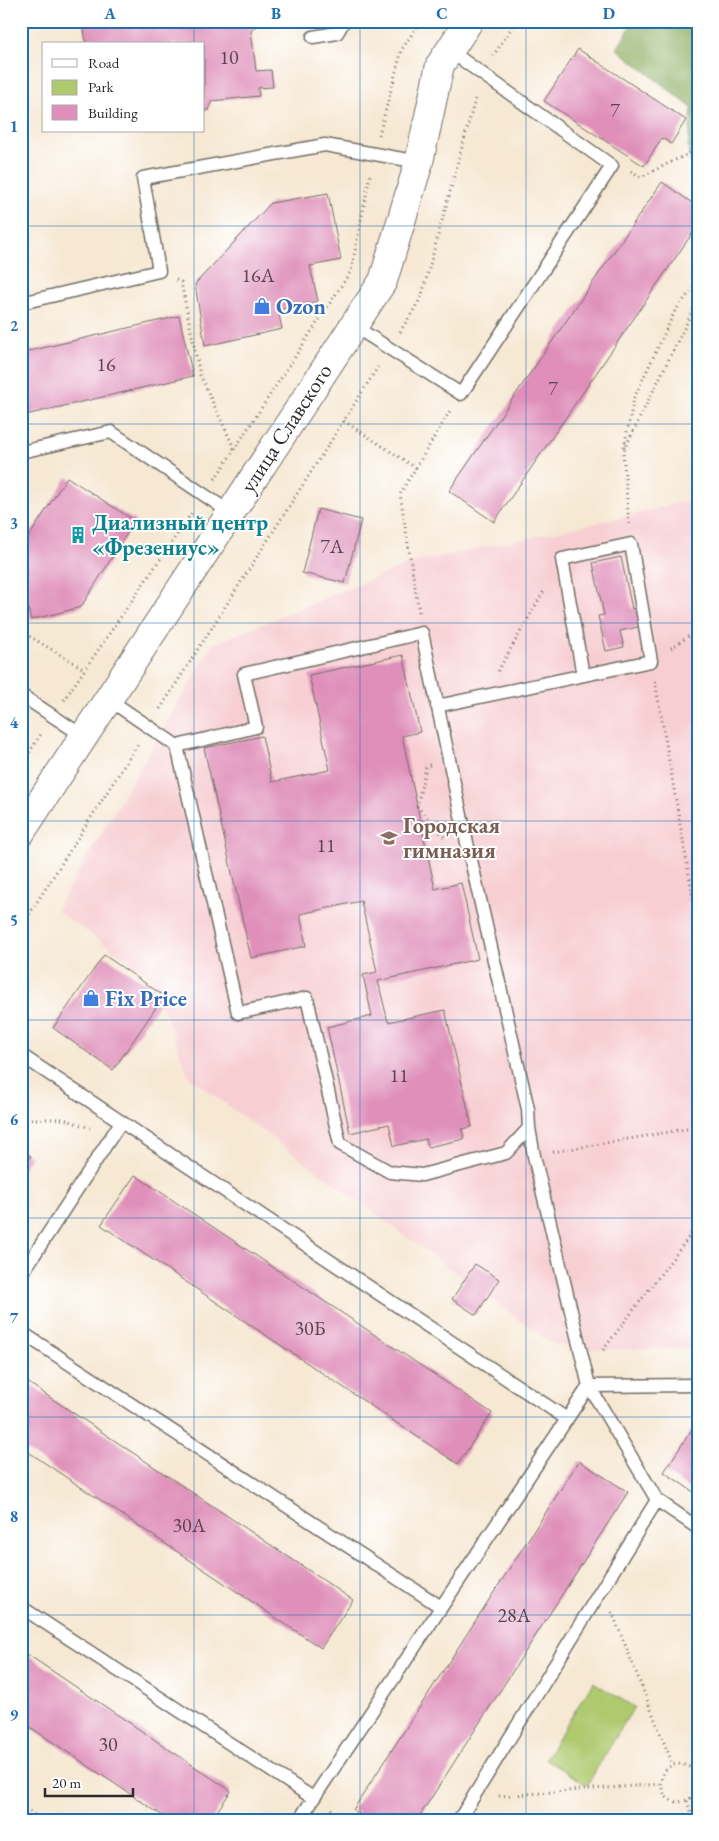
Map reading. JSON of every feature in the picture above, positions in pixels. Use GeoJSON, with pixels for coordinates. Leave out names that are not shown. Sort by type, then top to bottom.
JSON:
{"type":"FeatureCollection","features":[{"type":"Feature","properties":{"kind":"street","name":"улица Славского"},"geometry":{"type":"LineString","coordinates":[[21,832],[383,281],[419,162],[440,65],[469,21]]}},
{"type":"Feature","properties":{"kind":"lane"},"geometry":{"type":"LineString","coordinates":[[313,37],[337,33],[344,21]]}},
{"type":"Feature","properties":{"kind":"lane"},"geometry":{"type":"LineString","coordinates":[[354,326],[461,394],[612,166],[450,51]]}},
{"type":"Feature","properties":{"kind":"lane"},"geometry":{"type":"LineString","coordinates":[[21,303],[159,272],[143,178],[325,145],[419,162]]}},
{"type":"Feature","properties":{"kind":"lane"},"geometry":{"type":"LineString","coordinates":[[21,452],[111,432],[231,512]]}},
{"type":"Feature","properties":{"kind":"lane"},"geometry":{"type":"LineString","coordinates":[[438,706],[485,694],[583,675],[651,661],[631,544],[562,558],[583,675]]}},
{"type":"Feature","properties":{"kind":"lane"},"geometry":{"type":"LineString","coordinates":[[177,746],[256,728],[244,674],[422,633],[528,1109],[534,1156],[589,1386],[657,1500],[698,1528]]}},
{"type":"Feature","properties":{"kind":"lane"},"geometry":{"type":"LineString","coordinates":[[21,695],[83,736]]}},
{"type":"Feature","properties":{"kind":"lane"},"geometry":{"type":"LineString","coordinates":[[108,699],[177,746],[238,1014],[307,998],[340,1144],[390,1172],[422,1175],[506,1153],[529,1128]]}},
{"type":"Feature","properties":{"kind":"lane"},"geometry":{"type":"LineString","coordinates":[[21,1055],[567,1419]]}},
{"type":"Feature","properties":{"kind":"lane"},"geometry":{"type":"LineString","coordinates":[[21,1275],[121,1122]]}},
{"type":"Feature","properties":{"kind":"lane"},"geometry":{"type":"LineString","coordinates":[[21,1332],[441,1607]]}},
{"type":"Feature","properties":{"kind":"lane"},"geometry":{"type":"LineString","coordinates":[[589,1386],[698,1385]]}},
{"type":"Feature","properties":{"kind":"lane"},"geometry":{"type":"LineString","coordinates":[[299,1820],[589,1386]]}},
{"type":"Feature","properties":{"kind":"lane"},"geometry":{"type":"LineString","coordinates":[[459,1820],[657,1500]]}},
{"type":"Feature","properties":{"kind":"lane"},"geometry":{"type":"LineString","coordinates":[[21,1608],[313,1798]]}},
{"type":"Feature","properties":{"kind":"path"},"geometry":{"type":"LineString","coordinates":[[21,765],[84,669],[204,495],[351,271],[374,154],[402,49],[421,21]]}},
{"type":"Feature","properties":{"kind":"path"},"geometry":{"type":"LineString","coordinates":[[21,927],[421,298],[482,74],[516,21]]}},
{"type":"Feature","properties":{"kind":"path"},"geometry":{"type":"LineString","coordinates":[[629,169],[640,177],[698,149]]}},
{"type":"Feature","properties":{"kind":"path"},"geometry":{"type":"LineString","coordinates":[[159,272],[181,282],[200,375],[234,449]]}},
{"type":"Feature","properties":{"kind":"path"},"geometry":{"type":"LineString","coordinates":[[631,544],[623,452],[634,398],[675,311],[698,282]]}},
{"type":"Feature","properties":{"kind":"path"},"geometry":{"type":"LineString","coordinates":[[623,452],[698,300]]}},
{"type":"Feature","properties":{"kind":"path"},"geometry":{"type":"LineString","coordinates":[[422,633],[400,494],[461,394]]}},
{"type":"Feature","properties":{"kind":"path"},"geometry":{"type":"LineString","coordinates":[[448,416],[454,420]]}},
{"type":"Feature","properties":{"kind":"path"},"geometry":{"type":"LineString","coordinates":[[344,421],[416,468]]}},
{"type":"Feature","properties":{"kind":"path"},"geometry":{"type":"LineString","coordinates":[[485,694],[562,558]]}},
{"type":"Feature","properties":{"kind":"path"},"geometry":{"type":"LineString","coordinates":[[698,630],[651,661],[698,926]]}},
{"type":"Feature","properties":{"kind":"path"},"geometry":{"type":"LineString","coordinates":[[21,631],[84,669]]}},
{"type":"Feature","properties":{"kind":"path"},"geometry":{"type":"LineString","coordinates":[[426,766],[417,806],[443,839]]}},
{"type":"Feature","properties":{"kind":"path"},"geometry":{"type":"LineString","coordinates":[[21,1119],[64,1119],[112,1136]]}},
{"type":"Feature","properties":{"kind":"path"},"geometry":{"type":"LineString","coordinates":[[534,1156],[698,1127]]}},
{"type":"Feature","properties":{"kind":"path"},"geometry":{"type":"LineString","coordinates":[[604,1357],[602,1350],[698,1225]]}},
{"type":"Feature","properties":{"kind":"path"},"geometry":{"type":"LineString","coordinates":[[602,1589],[672,1765]]}},
{"type":"Feature","properties":{"kind":"path"},"geometry":{"type":"LineString","coordinates":[[698,1779],[690,1767],[684,1764],[672,1765],[664,1773],[661,1784],[665,1795],[675,1801],[686,1801],[698,1788]]}},
{"type":"Feature","properties":{"kind":"path"},"geometry":{"type":"LineString","coordinates":[[473,1797],[661,1784]]}},
{"type":"Feature","properties":{"kind":"path"},"geometry":{"type":"LineString","coordinates":[[686,1801],[694,1820]]}},
{"type":"Feature","properties":{"kind":"path"},"geometry":{"type":"LineString","coordinates":[[21,1806],[42,1820]]}},
{"type":"Feature","properties":{"kind":"shaded area"},"geometry":{"type":"Polygon","coordinates":[[[698,498],[698,1348],[581,1350],[551,1343],[189,1077],[151,976],[56,910],[213,644],[411,563],[628,516],[698,498]]]}},
{"type":"Feature","properties":{"kind":"green space"},"geometry":{"type":"Polygon","coordinates":[[[662,21],[698,21],[698,192],[695,190],[688,146],[692,108],[617,49],[633,22],[659,26],[662,21]]]}},
{"type":"Feature","properties":{"kind":"green space"},"geometry":{"type":"Polygon","coordinates":[[[593,1682],[634,1707],[587,1785],[545,1759],[593,1682]]]}},
{"type":"Feature","properties":{"kind":"building"},"geometry":{"type":"Polygon","coordinates":[[[83,21],[145,21],[145,26],[159,25],[158,21],[256,21],[256,26],[251,31],[256,71],[271,70],[273,87],[258,88],[259,96],[212,101],[208,110],[205,111],[205,42],[86,42],[83,21]]]}},
{"type":"Feature","properties":{"kind":"building"},"geometry":{"type":"Polygon","coordinates":[[[578,49],[686,120],[671,144],[662,138],[644,166],[544,101],[578,49]]]}},
{"type":"Feature","properties":{"kind":"building"},"geometry":{"type":"Polygon","coordinates":[[[662,182],[698,207],[698,225],[494,522],[449,491],[662,182]]]}},
{"type":"Feature","properties":{"kind":"building"},"geometry":{"type":"Polygon","coordinates":[[[328,193],[341,260],[310,266],[318,301],[278,310],[282,329],[205,346],[195,284],[271,203],[328,193]]]}},
{"type":"Feature","properties":{"kind":"building"},"geometry":{"type":"Polygon","coordinates":[[[179,316],[193,376],[21,416],[21,353],[179,316]]]}},
{"type":"Feature","properties":{"kind":"building","name":"Диализный центр «Фрезениус»"},"geometry":{"type":"Polygon","coordinates":[[[67,477],[135,521],[81,607],[31,620],[21,583],[21,549],[67,477]]]}},
{"type":"Feature","properties":{"kind":"building"},"geometry":{"type":"Polygon","coordinates":[[[318,509],[361,520],[345,583],[302,573],[318,509]]]}},
{"type":"Feature","properties":{"kind":"building"},"geometry":{"type":"Polygon","coordinates":[[[621,557],[632,609],[638,607],[642,626],[620,631],[624,647],[606,651],[598,616],[604,615],[593,563],[621,557]]]}},
{"type":"Feature","properties":{"kind":"building"},"geometry":{"type":"Polygon","coordinates":[[[403,655],[420,732],[402,736],[435,889],[461,883],[478,959],[378,981],[388,1022],[445,1010],[472,1127],[462,1129],[464,1139],[428,1147],[426,1139],[394,1146],[389,1124],[350,1133],[327,1027],[372,1016],[363,975],[377,972],[361,901],[300,914],[306,946],[251,958],[204,748],[262,736],[272,782],[330,770],[309,675],[403,655]]]}},
{"type":"Feature","properties":{"kind":"building"},"geometry":{"type":"Polygon","coordinates":[[[104,955],[164,996],[113,1070],[53,1028],[104,955]]]}},
{"type":"Feature","properties":{"kind":"building"},"geometry":{"type":"Polygon","coordinates":[[[21,1150],[31,1156],[21,1171],[21,1150]]]}},
{"type":"Feature","properties":{"kind":"building"},"geometry":{"type":"Polygon","coordinates":[[[135,1175],[492,1413],[458,1464],[101,1225],[135,1175]]]}},
{"type":"Feature","properties":{"kind":"building"},"geometry":{"type":"Polygon","coordinates":[[[475,1264],[499,1279],[476,1315],[452,1299],[475,1264]]]}},
{"type":"Feature","properties":{"kind":"building"},"geometry":{"type":"Polygon","coordinates":[[[21,1378],[353,1600],[321,1648],[21,1447],[21,1378]]]}},
{"type":"Feature","properties":{"kind":"building"},"geometry":{"type":"Polygon","coordinates":[[[696,1423],[698,1424],[698,1495],[664,1472],[696,1423]]]}},
{"type":"Feature","properties":{"kind":"building"},"geometry":{"type":"Polygon","coordinates":[[[579,1461],[628,1492],[417,1820],[369,1820],[353,1810],[579,1461]]]}},
{"type":"Feature","properties":{"kind":"building"},"geometry":{"type":"Polygon","coordinates":[[[21,1650],[231,1791],[211,1820],[169,1820],[21,1721],[21,1650]]]}},
{"type":"Feature","properties":{"kind":"place","name":"Ozon"},"geometry":{"type":"Point","coordinates":[262,306]}},
{"type":"Feature","properties":{"kind":"place","name":"Диализный центр «Фрезениус»"},"geometry":{"type":"Point","coordinates":[78,535]}},
{"type":"Feature","properties":{"kind":"place","name":"Городская гимназия"},"geometry":{"type":"Point","coordinates":[389,838]}},
{"type":"Feature","properties":{"kind":"place","name":"Fix Price"},"geometry":{"type":"Point","coordinates":[91,998]}}]}
